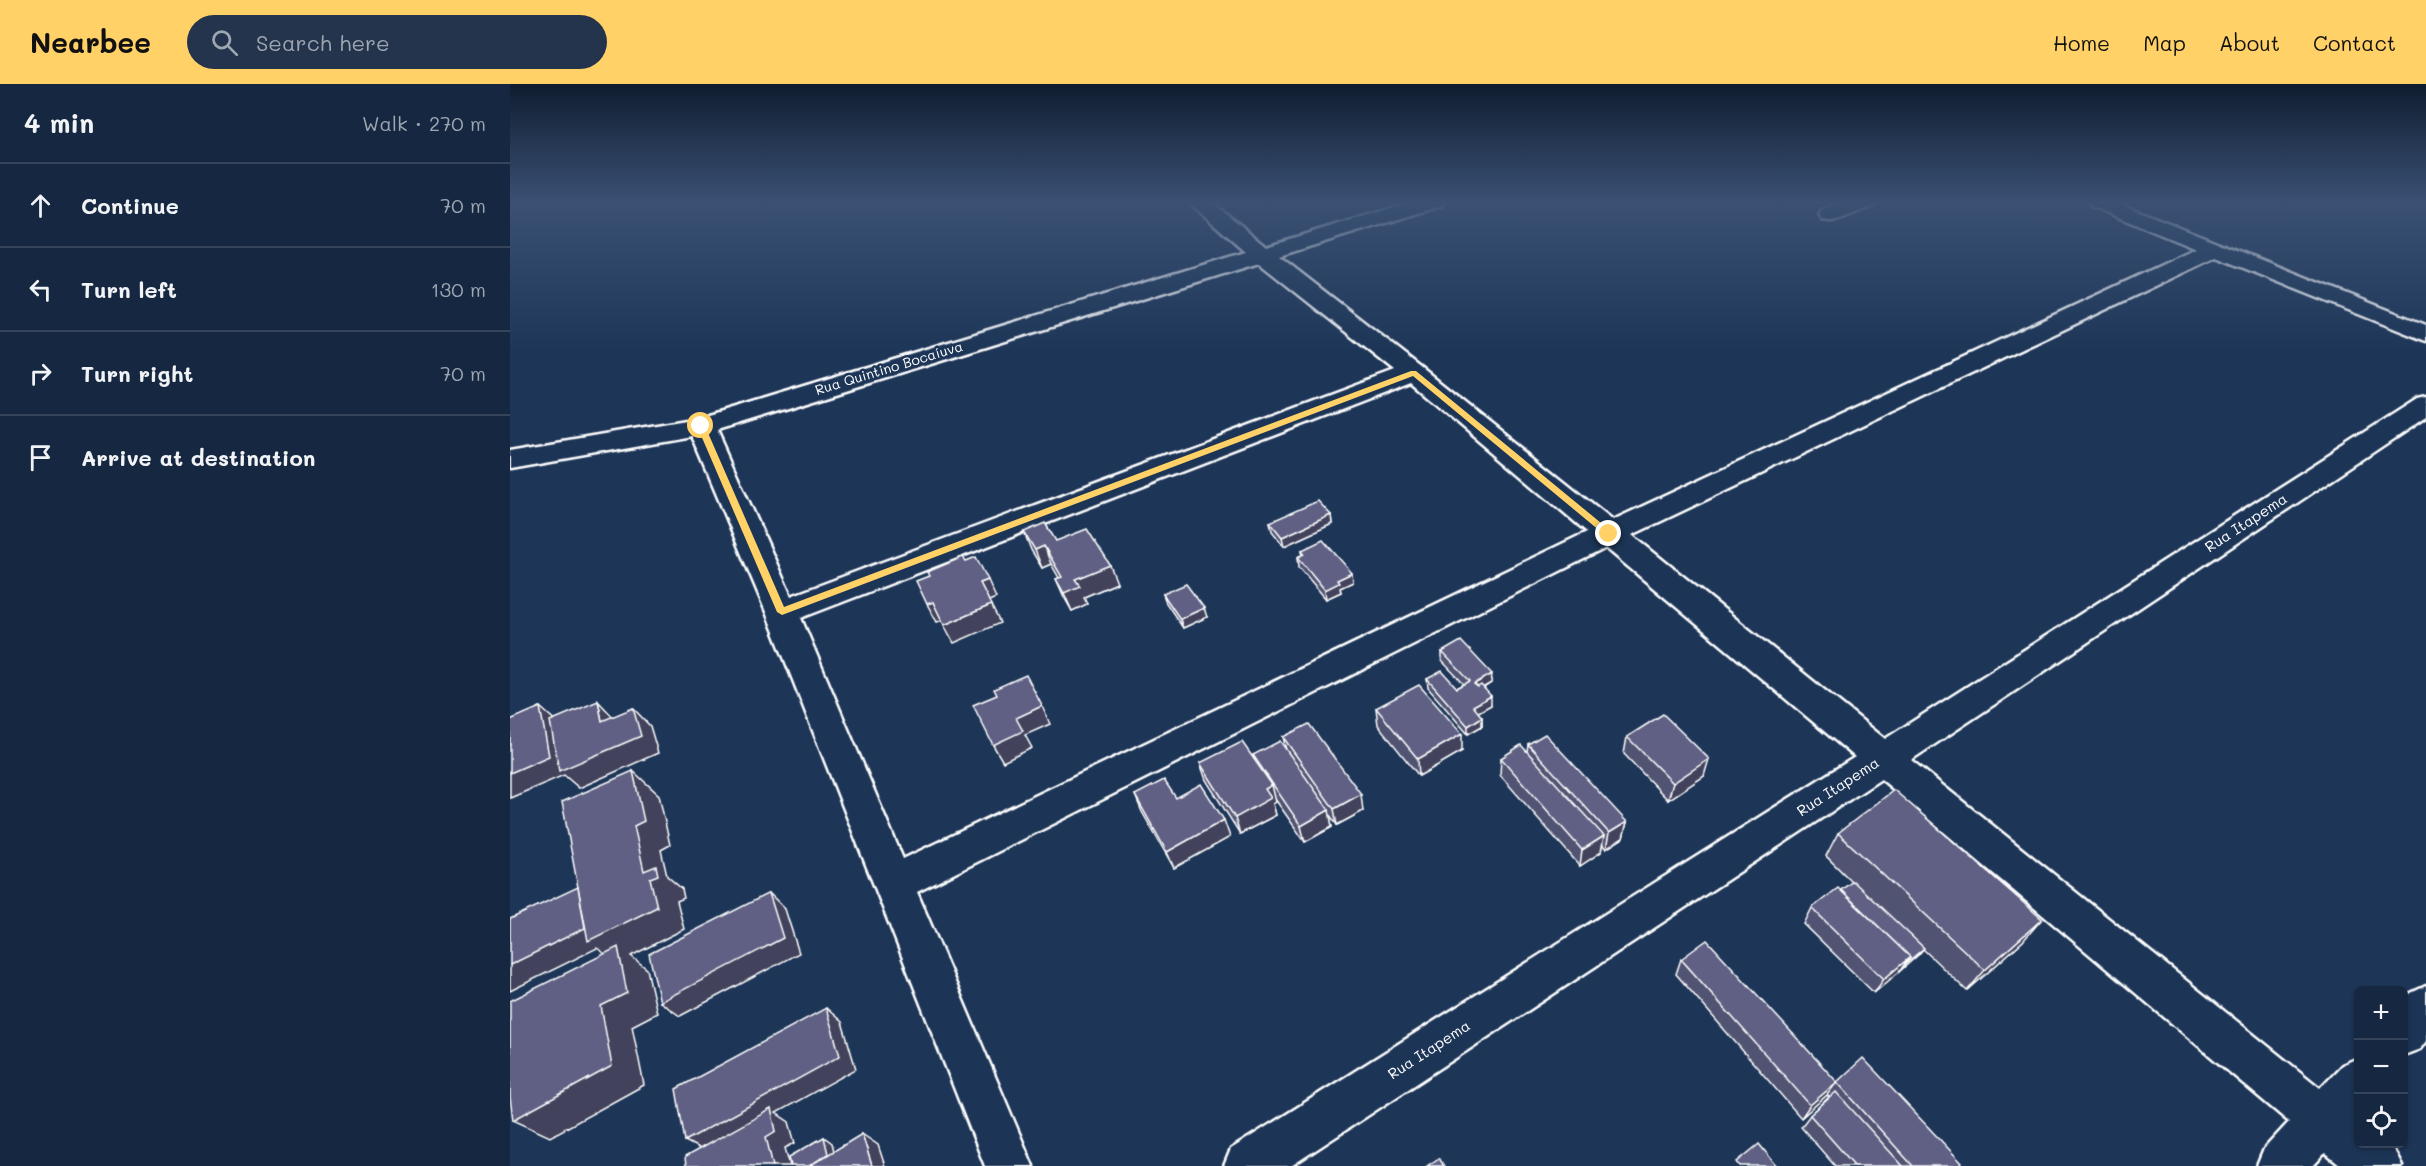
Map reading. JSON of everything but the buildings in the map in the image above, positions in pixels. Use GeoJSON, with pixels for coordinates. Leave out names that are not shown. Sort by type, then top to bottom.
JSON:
{"type":"FeatureCollection","features":[{"type":"Feature","properties":{"kind":"street","name":"Rua Quintino Bocaíuva"},"geometry":{"type":"LineString","coordinates":[[510,459],[701,426],[1267,252]]}},
{"type":"Feature","properties":{"kind":"street"},"geometry":{"type":"LineString","coordinates":[[893,884],[1609,534],[2208,252]]}},
{"type":"Feature","properties":{"kind":"street"},"geometry":{"type":"LineString","coordinates":[[2224,252],[2426,334]]}},
{"type":"Feature","properties":{"kind":"street"},"geometry":{"type":"LineString","coordinates":[[1262,254],[1414,373],[2378,1166]]}},
{"type":"Feature","properties":{"kind":"street"},"geometry":{"type":"LineString","coordinates":[[782,612],[1414,373]]}},
{"type":"Feature","properties":{"kind":"street","name":"Rua Itapema"},"geometry":{"type":"LineString","coordinates":[[1248,1166],[1882,759],[2426,405]]}},
{"type":"Feature","properties":{"kind":"street"},"geometry":{"type":"LineString","coordinates":[[701,426],[782,612],[1009,1166]]}},
{"type":"Feature","properties":{"kind":"street"},"geometry":{"type":"LineString","coordinates":[[2408,1028],[2426,1008]]}},
{"type":"Feature","properties":{"kind":"street"},"geometry":{"type":"LineString","coordinates":[[2281,1166],[2354,1085]]}},
{"type":"Feature","properties":{"kind":"route"},"geometry":{"type":"LineString","coordinates":[[701,426],[782,612],[1414,373],[1609,534]]}}]}
